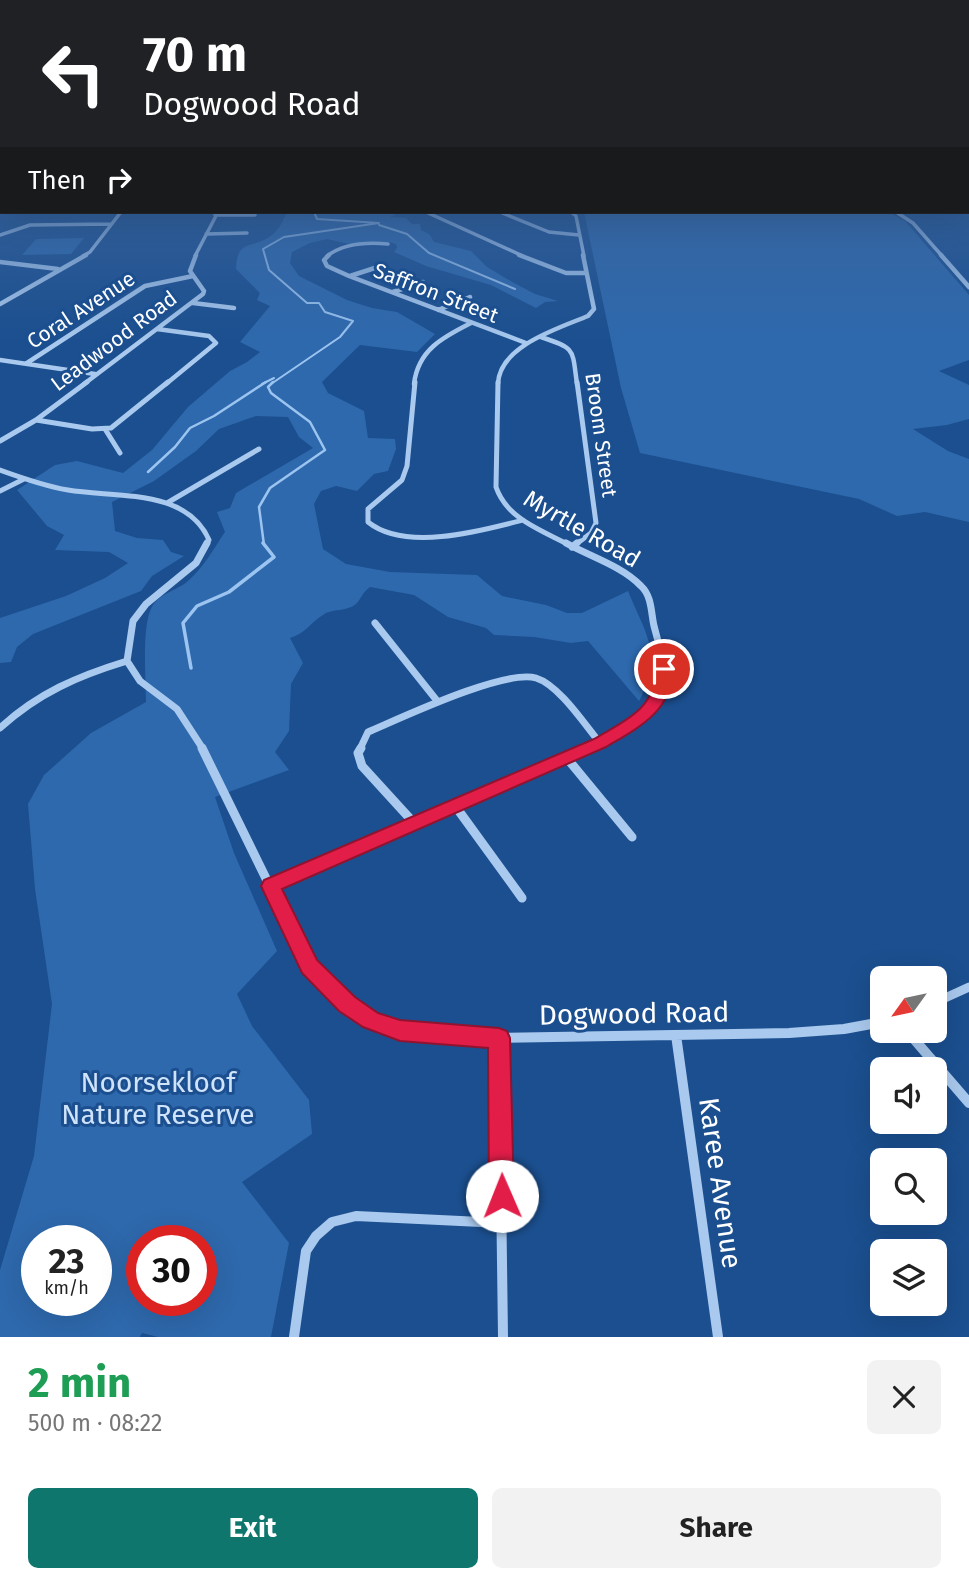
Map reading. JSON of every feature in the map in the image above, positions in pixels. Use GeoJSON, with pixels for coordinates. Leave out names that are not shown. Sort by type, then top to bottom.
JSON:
{"type":"FeatureCollection","features":[{"type":"Feature","properties":{"kind":"street"},"geometry":{"type":"LineString","coordinates":[[0,304],[90,252],[117,217]]}},
{"type":"Feature","properties":{"kind":"street","name":"Leadwood Road"},"geometry":{"type":"LineString","coordinates":[[0,441],[36,420],[192,303],[204,291],[190,267],[214,217]]}},
{"type":"Feature","properties":{"kind":"street"},"geometry":{"type":"LineString","coordinates":[[442,217],[549,268],[566,273],[586,273]]}},
{"type":"Feature","properties":{"kind":"street"},"geometry":{"type":"LineString","coordinates":[[513,217],[549,232],[579,235]]}},
{"type":"Feature","properties":{"kind":"street","name":"Myrtle Road"},"geometry":{"type":"LineString","coordinates":[[271,886],[600,743],[635,722],[658,701],[664,685],[664,669],[651,603],[645,589],[626,575],[523,520],[504,506],[496,487],[498,376],[502,364],[526,343],[587,316],[594,309],[576,217]]}},
{"type":"Feature","properties":{"kind":"street"},"geometry":{"type":"LineString","coordinates":[[904,217],[913,223],[969,287]]}},
{"type":"Feature","properties":{"kind":"street"},"geometry":{"type":"LineString","coordinates":[[0,235],[30,225],[111,225]]}},
{"type":"Feature","properties":{"kind":"street"},"geometry":{"type":"LineString","coordinates":[[206,234],[247,233]]}},
{"type":"Feature","properties":{"kind":"street","name":"Saffron Street"},"geometry":{"type":"LineString","coordinates":[[388,244],[359,245],[328,254],[324,260],[327,266],[349,276],[526,343]]}},
{"type":"Feature","properties":{"kind":"street"},"geometry":{"type":"LineString","coordinates":[[1,263],[59,270]]}},
{"type":"Feature","properties":{"kind":"street"},"geometry":{"type":"LineString","coordinates":[[349,276],[384,265]]}},
{"type":"Feature","properties":{"kind":"street","name":"Coral Avenue"},"geometry":{"type":"LineString","coordinates":[[27,363],[145,286],[193,276]]}},
{"type":"Feature","properties":{"kind":"street"},"geometry":{"type":"LineString","coordinates":[[392,292],[423,282]]}},
{"type":"Feature","properties":{"kind":"street"},"geometry":{"type":"LineString","coordinates":[[438,310],[470,297]]}},
{"type":"Feature","properties":{"kind":"street"},"geometry":{"type":"LineString","coordinates":[[192,303],[234,308]]}},
{"type":"Feature","properties":{"kind":"street"},"geometry":{"type":"LineString","coordinates":[[471,323],[443,338],[421,358],[416,367],[407,466],[402,480],[368,509],[368,522],[378,531],[412,537],[494,529],[523,520]]}},
{"type":"Feature","properties":{"kind":"street"},"geometry":{"type":"LineString","coordinates":[[36,420],[92,429],[105,429],[116,425],[216,345],[215,339],[209,335],[156,328]]}},
{"type":"Feature","properties":{"kind":"street","name":"Broom Street"},"geometry":{"type":"LineString","coordinates":[[541,337],[567,346],[573,352],[596,523],[591,533],[572,547]]}},
{"type":"Feature","properties":{"kind":"street"},"geometry":{"type":"LineString","coordinates":[[0,360],[95,374]]}},
{"type":"Feature","properties":{"kind":"street"},"geometry":{"type":"LineString","coordinates":[[105,429],[120,453]]}},
{"type":"Feature","properties":{"kind":"street"},"geometry":{"type":"LineString","coordinates":[[166,503],[259,449]]}},
{"type":"Feature","properties":{"kind":"street"},"geometry":{"type":"LineString","coordinates":[[0,470],[68,490],[166,503],[192,514],[203,524],[209,540],[196,563],[146,604],[133,621],[127,662],[55,684],[23,705],[0,728]]}},
{"type":"Feature","properties":{"kind":"street"},"geometry":{"type":"LineString","coordinates":[[0,491],[25,479]]}},
{"type":"Feature","properties":{"kind":"street"},"geometry":{"type":"LineString","coordinates":[[375,623],[438,702]]}},
{"type":"Feature","properties":{"kind":"street","name":"Dogwood Road"},"geometry":{"type":"LineString","coordinates":[[127,662],[140,681],[177,709],[199,741],[309,966],[347,1004],[371,1020],[400,1031],[499,1038],[789,1034],[870,1025]]}},
{"type":"Feature","properties":{"kind":"street"},"geometry":{"type":"LineString","coordinates":[[414,823],[362,765],[358,753],[368,732],[438,702],[519,677],[537,679],[556,695],[600,743]]}},
{"type":"Feature","properties":{"kind":"street"},"geometry":{"type":"LineString","coordinates":[[566,757],[632,836]]}},
{"type":"Feature","properties":{"kind":"street"},"geometry":{"type":"LineString","coordinates":[[456,807],[522,898]]}},
{"type":"Feature","properties":{"kind":"street"},"geometry":{"type":"LineString","coordinates":[[947,997],[969,987]]}},
{"type":"Feature","properties":{"kind":"street","name":"Karee Avenue"},"geometry":{"type":"LineString","coordinates":[[676,1035],[718,1337]]}},
{"type":"Feature","properties":{"kind":"street"},"geometry":{"type":"LineString","coordinates":[[499,1038],[503,1337]]}},
{"type":"Feature","properties":{"kind":"street"},"geometry":{"type":"LineString","coordinates":[[917,1043],[969,1103]]}},
{"type":"Feature","properties":{"kind":"street"},"geometry":{"type":"LineString","coordinates":[[294,1337],[306,1251],[316,1236],[332,1222],[356,1216],[502,1223]]}},
{"type":"Feature","properties":{"kind":"green space","name":"Noorsekloof Nature Reserve"},"geometry":{"type":"Polygon","coordinates":[[[284,217],[406,218],[412,224],[420,224],[421,230],[429,234],[434,242],[471,251],[487,267],[514,283],[535,294],[558,301],[545,302],[536,308],[491,285],[426,266],[394,252],[396,244],[389,242],[354,245],[327,239],[310,243],[292,252],[290,263],[299,276],[347,300],[397,312],[435,334],[417,352],[360,345],[322,382],[328,393],[364,411],[368,438],[395,439],[396,449],[388,471],[374,474],[357,491],[336,486],[321,491],[314,504],[323,549],[346,564],[390,572],[477,575],[502,596],[546,605],[567,613],[582,613],[628,591],[650,645],[650,671],[639,701],[588,641],[571,643],[534,637],[494,635],[486,628],[448,617],[414,595],[370,587],[356,604],[327,613],[290,638],[303,663],[291,684],[289,731],[275,752],[289,770],[215,797],[234,853],[277,951],[237,994],[252,1026],[309,1100],[312,1134],[242,1182],[289,1243],[271,1337],[158,1337],[142,1333],[140,1337],[0,1337],[0,1270],[34,1156],[52,1004],[35,889],[28,804],[44,775],[91,733],[146,702],[145,666],[149,613],[157,601],[194,575],[213,551],[225,532],[217,512],[230,508],[236,493],[313,448],[299,437],[288,417],[256,416],[219,429],[196,451],[154,481],[112,502],[115,531],[137,538],[163,540],[171,552],[184,556],[152,576],[141,591],[33,634],[17,647],[11,662],[0,663],[0,618],[66,596],[105,578],[128,563],[109,552],[55,550],[64,535],[47,526],[17,490],[55,465],[77,461],[123,473],[152,450],[188,407],[230,371],[260,352],[240,342],[270,306],[257,300],[260,293],[236,269],[237,259],[243,248],[275,233],[284,217]]]}},
{"type":"Feature","properties":{"kind":"green space"},"geometry":{"type":"Polygon","coordinates":[[[585,217],[899,217],[905,221],[969,295],[969,360],[939,371],[969,385],[969,419],[913,429],[948,451],[969,459],[969,522],[925,512],[897,516],[859,499],[640,453],[621,388],[585,217]]]}},
{"type":"Feature","properties":{"kind":"green space"},"geometry":{"type":"Polygon","coordinates":[[[84,238],[71,254],[22,255],[36,239],[84,238]]]}},
{"type":"Feature","properties":{"kind":"waterway"},"geometry":{"type":"LineString","coordinates":[[271,384],[340,337],[353,321],[325,312],[319,303],[307,303],[269,270],[263,249],[284,237],[379,223],[316,217]]}},
{"type":"Feature","properties":{"kind":"waterway"},"geometry":{"type":"LineString","coordinates":[[379,225],[407,234],[429,253],[515,289]]}},
{"type":"Feature","properties":{"kind":"waterway"},"geometry":{"type":"LineString","coordinates":[[266,382],[274,378]]}},
{"type":"Feature","properties":{"kind":"waterway"},"geometry":{"type":"LineString","coordinates":[[148,472],[175,447],[190,428],[214,416],[266,382]]}},
{"type":"Feature","properties":{"kind":"waterway"},"geometry":{"type":"LineString","coordinates":[[262,384],[266,382]]}},
{"type":"Feature","properties":{"kind":"waterway"},"geometry":{"type":"LineString","coordinates":[[264,544],[259,507],[270,488],[325,450],[310,422],[271,393],[268,387],[271,384]]}},
{"type":"Feature","properties":{"kind":"waterway"},"geometry":{"type":"LineString","coordinates":[[191,668],[183,623],[197,606],[229,592],[274,557],[264,544]]}},
{"type":"Feature","properties":{"kind":"route"},"geometry":{"type":"LineString","coordinates":[[502,1196],[499,1038],[400,1031],[371,1020],[347,1004],[309,966],[271,886],[600,743],[635,722],[658,701],[664,685],[664,669]]}}]}
